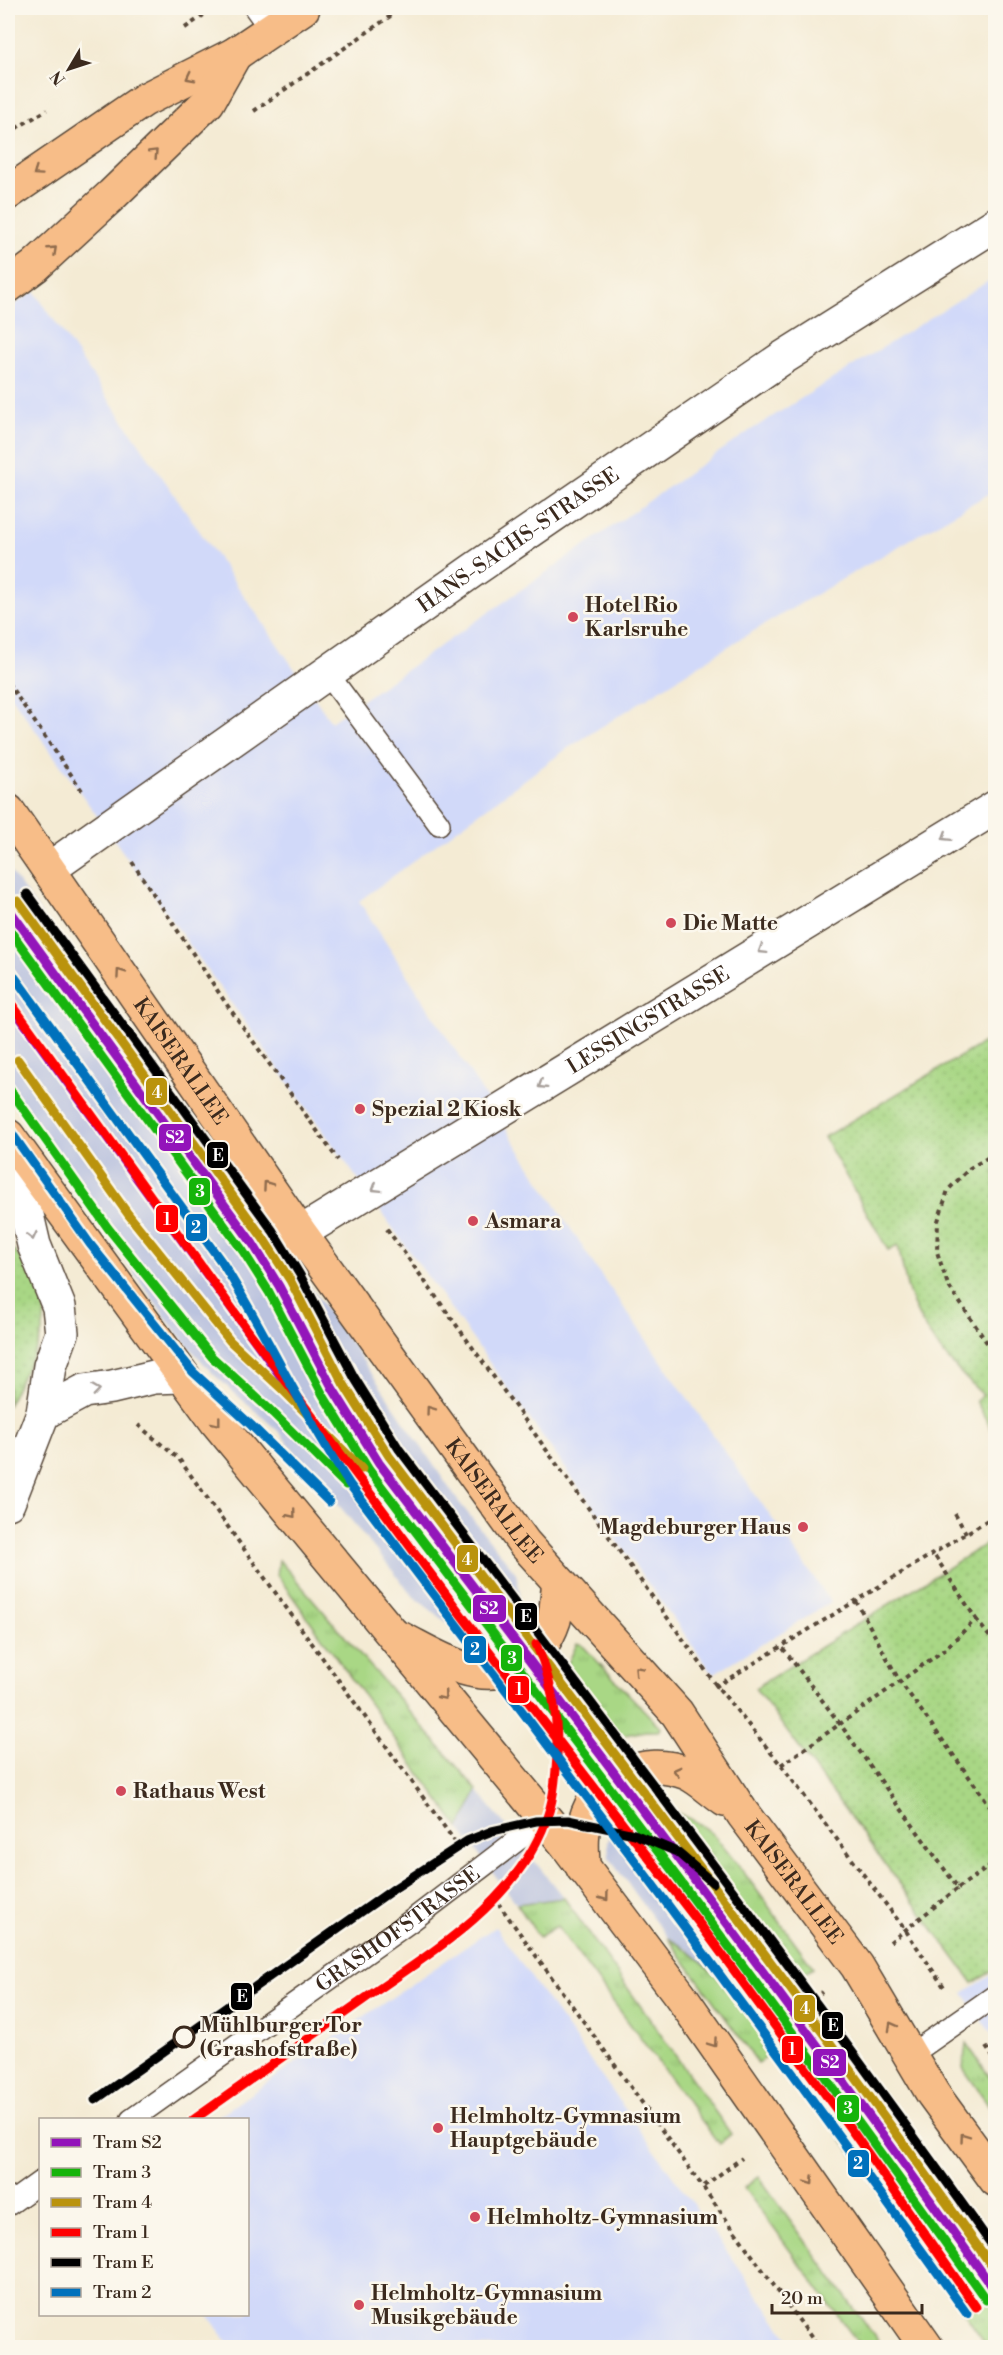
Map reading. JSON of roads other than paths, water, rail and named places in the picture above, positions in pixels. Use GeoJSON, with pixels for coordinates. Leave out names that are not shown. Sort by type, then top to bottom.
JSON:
{"type":"FeatureCollection","features":[{"type":"Feature","properties":{"kind":"main road"},"geometry":{"type":"LineString","coordinates":[[8,286],[35,266],[70,234],[208,102],[235,54],[263,19],[303,8]]}},
{"type":"Feature","properties":{"kind":"main road"},"geometry":{"type":"LineString","coordinates":[[8,193],[144,100],[235,54]]}},
{"type":"Feature","properties":{"kind":"main road","name":"KAISERALLEE"},"geometry":{"type":"LineString","coordinates":[[8,811],[300,1233],[524,1543],[677,1713],[743,1814],[857,1966],[909,2056],[996,2180]]}},
{"type":"Feature","properties":{"kind":"main road"},"geometry":{"type":"LineString","coordinates":[[8,1137],[181,1376],[254,1469],[545,1820],[680,1995],[927,2348]]}},
{"type":"Feature","properties":{"kind":"main road"},"geometry":{"type":"LineString","coordinates":[[393,1635],[463,1668],[486,1672],[509,1671],[528,1659],[543,1643],[554,1619],[559,1583]]}},
{"type":"Feature","properties":{"kind":"main road"},"geometry":{"type":"LineString","coordinates":[[583,1868],[582,1839],[590,1808],[600,1792],[616,1777],[638,1769],[666,1767],[689,1774],[743,1814]]}},
{"type":"Feature","properties":{"kind":"street","name":"HANS-SACHS-STRASSE"},"geometry":{"type":"LineString","coordinates":[[49,869],[107,826],[781,359],[996,224]]}},
{"type":"Feature","properties":{"kind":"street","name":"LESSINGSTRASSE"},"geometry":{"type":"LineString","coordinates":[[300,1233],[996,807]]}},
{"type":"Feature","properties":{"kind":"street"},"geometry":{"type":"LineString","coordinates":[[8,1137],[34,1245],[59,1307],[62,1333],[50,1366],[43,1413],[8,1503]]}},
{"type":"Feature","properties":{"kind":"street"},"geometry":{"type":"LineString","coordinates":[[43,1413],[84,1391],[154,1377],[181,1376]]}},
{"type":"Feature","properties":{"kind":"lane"},"geometry":{"type":"LineString","coordinates":[[327,673],[439,824]]}},
{"type":"Feature","properties":{"kind":"lane","name":"GRASHOFSTRASSE"},"geometry":{"type":"LineString","coordinates":[[134,2118],[411,1921],[545,1820]]}},
{"type":"Feature","properties":{"kind":"lane"},"geometry":{"type":"LineString","coordinates":[[909,2056],[996,1995]]}},
{"type":"Feature","properties":{"kind":"lane"},"geometry":{"type":"LineString","coordinates":[[8,2205],[39,2183]]}},
{"type":"Feature","properties":{"kind":"tram line","name":"E"},"geometry":{"type":"LineString","coordinates":[[27,894],[273,1231],[300,1275],[354,1377],[399,1449],[775,1948],[996,2251]]}},
{"type":"Feature","properties":{"kind":"tram line","name":"4"},"geometry":{"type":"LineString","coordinates":[[18,901],[263,1238],[290,1280],[343,1383],[389,1456],[771,1963],[996,2272]]}},
{"type":"Feature","properties":{"kind":"tram line","name":"S2"},"geometry":{"type":"LineString","coordinates":[[8,908],[253,1244],[279,1286],[333,1389],[379,1463],[768,1978],[996,2292]]}},
{"type":"Feature","properties":{"kind":"tram line","name":"3"},"geometry":{"type":"LineString","coordinates":[[8,928],[243,1251],[269,1292],[323,1395],[369,1470],[758,1986],[986,2300]]}},
{"type":"Feature","properties":{"kind":"tram line","name":"2"},"geometry":{"type":"LineString","coordinates":[[8,968],[223,1264],[350,1485],[739,2000],[967,2314]]}},
{"type":"Feature","properties":{"kind":"tram line","name":"1"},"geometry":{"type":"LineString","coordinates":[[8,999],[249,1332],[463,1617],[702,1927],[850,2128],[976,2307]]}},
{"type":"Feature","properties":{"kind":"tram line","name":"S2"},"geometry":{"type":"LineString","coordinates":[[8,1001],[287,1385]]}},
{"type":"Feature","properties":{"kind":"tram line","name":"4"},"geometry":{"type":"LineString","coordinates":[[18,1060],[128,1214],[230,1341],[362,1469]]}},
{"type":"Feature","properties":{"kind":"tram line","name":"3"},"geometry":{"type":"LineString","coordinates":[[8,1087],[108,1228],[212,1357],[268,1408],[346,1485]]}},
{"type":"Feature","properties":{"kind":"tram line","name":"2"},"geometry":{"type":"LineString","coordinates":[[8,1128],[90,1244],[193,1372],[329,1502]]}},
{"type":"Feature","properties":{"kind":"tram line","name":"1"},"geometry":{"type":"LineString","coordinates":[[196,2118],[447,1941],[499,1895],[520,1869],[538,1840],[550,1808],[557,1755],[553,1698],[536,1644]]}},
{"type":"Feature","properties":{"kind":"tram line","name":"E"},"geometry":{"type":"LineString","coordinates":[[95,2100],[395,1888],[467,1841],[492,1831],[536,1821],[568,1820],[634,1834],[677,1852],[713,1883]]}},
{"type":"Feature","properties":{"kind":"place","name":"Hotel Rio Karlsruhe"},"geometry":{"type":"Point","coordinates":[573,617]}},
{"type":"Feature","properties":{"kind":"place","name":"Die Matte"},"geometry":{"type":"Point","coordinates":[671,923]}},
{"type":"Feature","properties":{"kind":"place","name":"Spezial 2 Kiosk"},"geometry":{"type":"Point","coordinates":[360,1109]}},
{"type":"Feature","properties":{"kind":"place","name":"Asmara"},"geometry":{"type":"Point","coordinates":[473,1221]}},
{"type":"Feature","properties":{"kind":"place","name":"Magdeburger Haus"},"geometry":{"type":"Point","coordinates":[803,1527]}},
{"type":"Feature","properties":{"kind":"place","name":"Rathaus West"},"geometry":{"type":"Point","coordinates":[121,1791]}},
{"type":"Feature","properties":{"kind":"place","name":"Mühlburger Tor (Grashofstraße)"},"geometry":{"type":"Point","coordinates":[184,2037]}},
{"type":"Feature","properties":{"kind":"place","name":"Helmholtz-Gymnasium Hauptgebäude"},"geometry":{"type":"Point","coordinates":[438,2128]}},
{"type":"Feature","properties":{"kind":"place","name":"Helmholtz-Gymnasium"},"geometry":{"type":"Point","coordinates":[475,2217]}},
{"type":"Feature","properties":{"kind":"place","name":"Helmholtz-Gymnasium Musikgebäude"},"geometry":{"type":"Point","coordinates":[359,2305]}}]}
